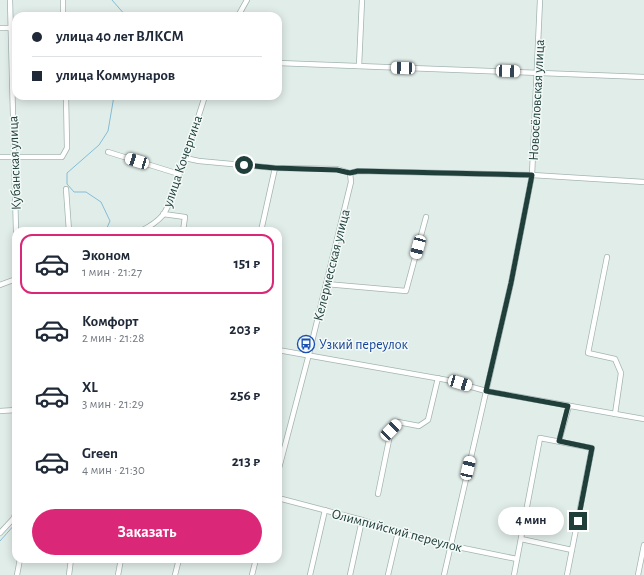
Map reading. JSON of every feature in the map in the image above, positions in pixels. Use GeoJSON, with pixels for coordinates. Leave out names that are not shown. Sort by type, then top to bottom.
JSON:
{"type":"FeatureCollection","features":[{"type":"Feature","properties":{"kind":"street","name":"Кубанская улица"},"geometry":{"type":"LineString","coordinates":[[10,0],[12,19]]}},
{"type":"Feature","properties":{"kind":"street"},"geometry":{"type":"LineString","coordinates":[[63,0],[63,12]]}},
{"type":"Feature","properties":{"kind":"street"},"geometry":{"type":"LineString","coordinates":[[240,12],[247,0]]}},
{"type":"Feature","properties":{"kind":"street"},"geometry":{"type":"LineString","coordinates":[[359,66],[362,0]]}},
{"type":"Feature","properties":{"kind":"street","name":"Новосёловская улица"},"geometry":{"type":"LineString","coordinates":[[444,575],[511,283],[532,175],[540,0]]}},
{"type":"Feature","properties":{"kind":"street"},"geometry":{"type":"LineString","coordinates":[[0,28],[12,28]]}},
{"type":"Feature","properties":{"kind":"street"},"geometry":{"type":"LineString","coordinates":[[282,63],[644,77]]}},
{"type":"Feature","properties":{"kind":"street","name":"Кубанская улица"},"geometry":{"type":"LineString","coordinates":[[14,100],[16,227]]}},
{"type":"Feature","properties":{"kind":"street"},"geometry":{"type":"LineString","coordinates":[[0,157],[62,157],[67,148],[66,100]]}},
{"type":"Feature","properties":{"kind":"street","name":"улица Кочергина"},"geometry":{"type":"LineString","coordinates":[[184,227],[185,217],[163,214],[169,204],[203,100]]}},
{"type":"Feature","properties":{"kind":"street"},"geometry":{"type":"LineString","coordinates":[[108,152],[179,174]]}},
{"type":"Feature","properties":{"kind":"street"},"geometry":{"type":"LineString","coordinates":[[185,158],[199,161],[275,168],[337,170],[350,173],[358,171],[532,175],[644,182]]}},
{"type":"Feature","properties":{"kind":"street"},"geometry":{"type":"LineString","coordinates":[[262,227],[275,168]]}},
{"type":"Feature","properties":{"kind":"street","name":"Келермесская улица"},"geometry":{"type":"LineString","coordinates":[[282,457],[351,182],[350,173]]}},
{"type":"Feature","properties":{"kind":"street"},"geometry":{"type":"LineString","coordinates":[[66,189],[69,227]]}},
{"type":"Feature","properties":{"kind":"street"},"geometry":{"type":"LineString","coordinates":[[148,227],[163,214]]}},
{"type":"Feature","properties":{"kind":"street"},"geometry":{"type":"LineString","coordinates":[[326,284],[406,291],[426,217]]}},
{"type":"Feature","properties":{"kind":"street"},"geometry":{"type":"LineString","coordinates":[[607,257],[588,353],[615,359],[621,373],[615,414]]}},
{"type":"Feature","properties":{"kind":"street"},"geometry":{"type":"LineString","coordinates":[[0,285],[12,280]]}},
{"type":"Feature","properties":{"kind":"street"},"geometry":{"type":"LineString","coordinates":[[282,351],[309,354],[438,378],[486,391],[644,419]]}},
{"type":"Feature","properties":{"kind":"street"},"geometry":{"type":"LineString","coordinates":[[378,494],[391,430],[398,422],[419,426],[428,420],[438,378]]}},
{"type":"Feature","properties":{"kind":"street"},"geometry":{"type":"LineString","coordinates":[[559,441],[568,406]]}},
{"type":"Feature","properties":{"kind":"street"},"geometry":{"type":"LineString","coordinates":[[0,410],[12,410]]}},
{"type":"Feature","properties":{"kind":"street"},"geometry":{"type":"LineString","coordinates":[[514,575],[540,438],[592,448],[567,575]]}},
{"type":"Feature","properties":{"kind":"street","name":"Олимпийский переулок"},"geometry":{"type":"LineString","coordinates":[[282,499],[362,520],[398,532],[450,546],[517,559]]}},
{"type":"Feature","properties":{"kind":"street"},"geometry":{"type":"LineString","coordinates":[[310,575],[325,510]]}},
{"type":"Feature","properties":{"kind":"street"},"geometry":{"type":"LineString","coordinates":[[0,533],[12,520]]}},
{"type":"Feature","properties":{"kind":"street"},"geometry":{"type":"LineString","coordinates":[[350,575],[362,520]]}},
{"type":"Feature","properties":{"kind":"street"},"geometry":{"type":"LineString","coordinates":[[388,575],[398,532]]}},
{"type":"Feature","properties":{"kind":"street"},"geometry":{"type":"LineString","coordinates":[[521,539],[572,550]]}},
{"type":"Feature","properties":{"kind":"street"},"geometry":{"type":"LineString","coordinates":[[638,575],[644,545]]}},
{"type":"Feature","properties":{"kind":"street"},"geometry":{"type":"LineString","coordinates":[[17,575],[19,563]]}},
{"type":"Feature","properties":{"kind":"street"},"geometry":{"type":"LineString","coordinates":[[68,575],[70,563]]}},
{"type":"Feature","properties":{"kind":"street"},"geometry":{"type":"LineString","coordinates":[[118,575],[120,563]]}},
{"type":"Feature","properties":{"kind":"street"},"geometry":{"type":"LineString","coordinates":[[176,575],[178,563]]}},
{"type":"Feature","properties":{"kind":"street"},"geometry":{"type":"LineString","coordinates":[[252,575],[255,563]]}},
{"type":"Feature","properties":{"kind":"waterway"},"geometry":{"type":"LineString","coordinates":[[112,0],[122,12]]}},
{"type":"Feature","properties":{"kind":"waterway"},"geometry":{"type":"LineString","coordinates":[[107,227],[110,221],[101,202],[86,192],[74,192],[67,184],[67,173],[99,145],[108,131],[113,100]]}},
{"type":"Feature","properties":{"kind":"waterway"},"geometry":{"type":"LineString","coordinates":[[0,541],[12,528]]}},
{"type":"Feature","properties":{"kind":"place","name":"Узкий переулок"},"geometry":{"type":"Point","coordinates":[306,344]}},
{"type":"Feature","properties":{"kind":"route"},"geometry":{"type":"LineString","coordinates":[[244,165],[275,168],[337,170],[350,173],[358,171],[532,175],[511,283],[486,391],[568,406],[559,441],[592,448],[578,521]]}}]}
